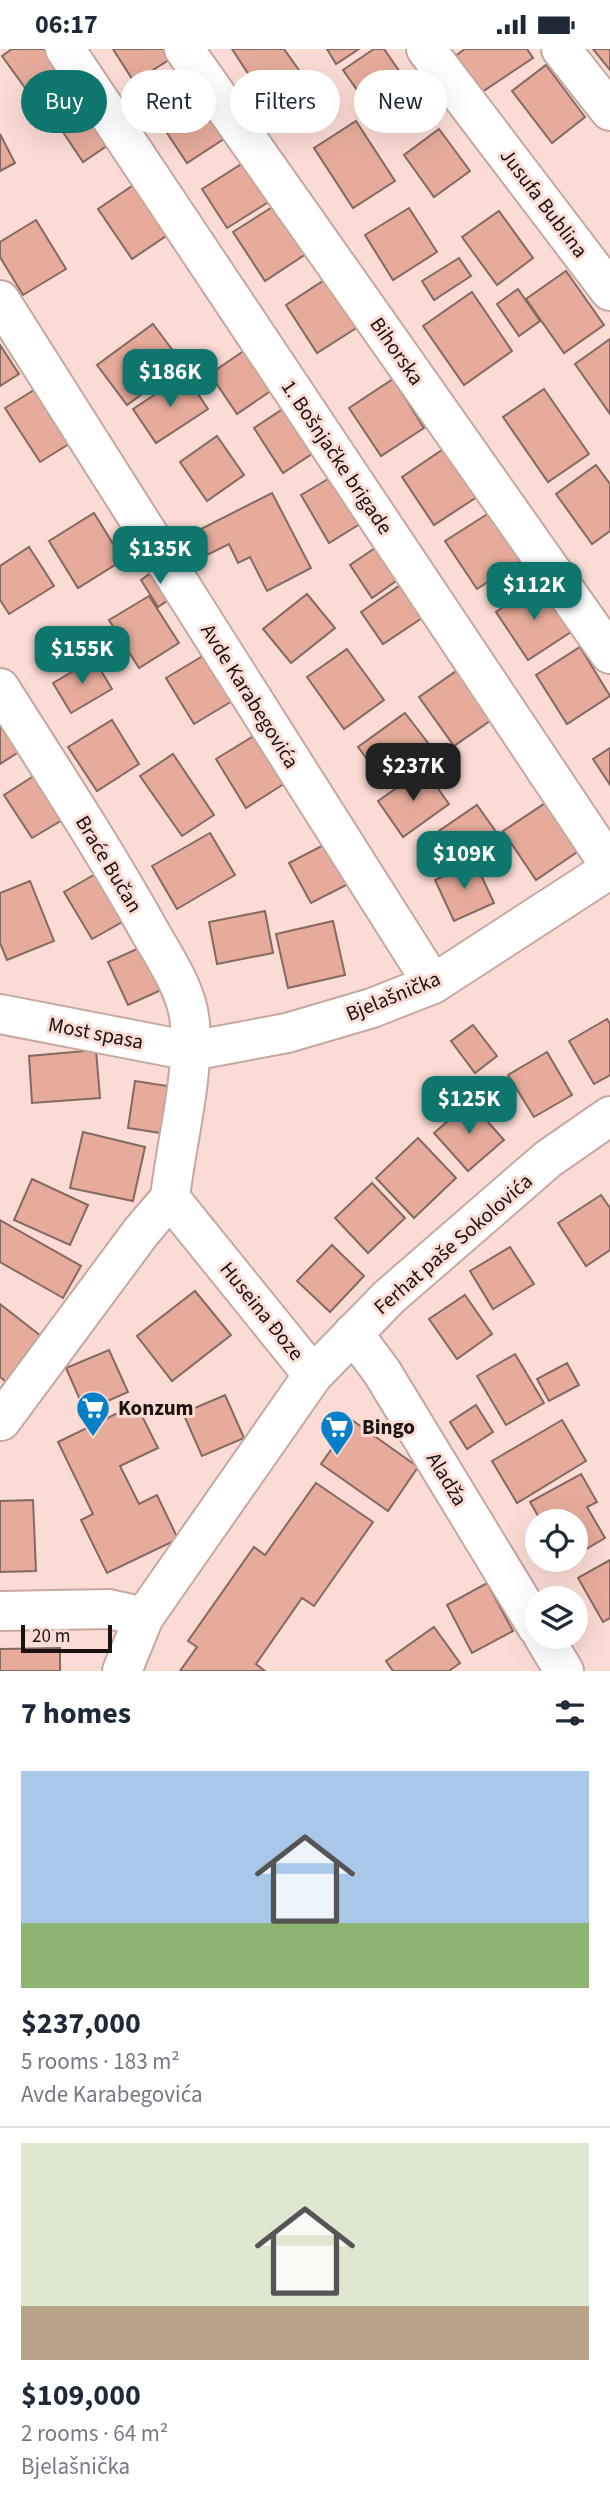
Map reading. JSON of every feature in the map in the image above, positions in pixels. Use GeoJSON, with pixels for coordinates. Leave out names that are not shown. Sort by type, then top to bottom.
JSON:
{"type":"FeatureCollection","features":[{"type":"Feature","properties":{"kind":"street","name":"1. Bošnjačke brigade"},"geometry":{"type":"LineString","coordinates":[[65,49],[610,867]]}},
{"type":"Feature","properties":{"kind":"street","name":"Bihorska"},"geometry":{"type":"LineString","coordinates":[[184,49],[610,654]]}},
{"type":"Feature","properties":{"kind":"street","name":"Jusufa Bublina"},"geometry":{"type":"LineString","coordinates":[[426,49],[610,291]]}},
{"type":"Feature","properties":{"kind":"street"},"geometry":{"type":"LineString","coordinates":[[561,49],[610,111]]}},
{"type":"Feature","properties":{"kind":"street","name":"Avde Karabegovića"},"geometry":{"type":"LineString","coordinates":[[0,300],[433,984]]}},
{"type":"Feature","properties":{"kind":"street","name":"Braće Bučan"},"geometry":{"type":"LineString","coordinates":[[0,688],[165,958],[186,1004],[190,1021],[191,1051]]}},
{"type":"Feature","properties":{"kind":"street","name":"Bjelašnička"},"geometry":{"type":"LineString","coordinates":[[191,1051],[287,1033],[372,1008],[433,984],[610,867]]}},
{"type":"Feature","properties":{"kind":"street","name":"Most spasa"},"geometry":{"type":"LineString","coordinates":[[0,1014],[191,1051]]}},
{"type":"Feature","properties":{"kind":"street"},"geometry":{"type":"LineString","coordinates":[[1,1421],[141,1232],[170,1198],[191,1051]]}},
{"type":"Feature","properties":{"kind":"street","name":"Ferhat paše Sokolovića"},"geometry":{"type":"LineString","coordinates":[[313,1375],[389,1297],[548,1159],[607,1125]]}},
{"type":"Feature","properties":{"kind":"street","name":"Huseina Đoze"},"geometry":{"type":"LineString","coordinates":[[122,1671],[144,1617],[313,1375],[170,1198]]}},
{"type":"Feature","properties":{"kind":"street","name":"Aladža"},"geometry":{"type":"LineString","coordinates":[[354,1333],[382,1371],[525,1607]]}},
{"type":"Feature","properties":{"kind":"street"},"geometry":{"type":"LineString","coordinates":[[0,1611],[109,1608],[144,1617]]}},
{"type":"Feature","properties":{"kind":"building"},"geometry":{"type":"Polygon","coordinates":[[[12,49],[53,49],[69,70],[21,70],[21,82],[2,56],[12,49]]]}},
{"type":"Feature","properties":{"kind":"building"},"geometry":{"type":"Polygon","coordinates":[[[113,49],[170,49],[175,56],[153,70],[126,70],[113,49]]]}},
{"type":"Feature","properties":{"kind":"building"},"geometry":{"type":"Polygon","coordinates":[[[232,49],[284,49],[299,70],[246,70],[232,49]]]}},
{"type":"Feature","properties":{"kind":"building"},"geometry":{"type":"Polygon","coordinates":[[[327,49],[359,49],[336,64],[327,49]]]}},
{"type":"Feature","properties":{"kind":"building"},"geometry":{"type":"Polygon","coordinates":[[[374,49],[384,49],[399,70],[354,70],[354,86],[343,70],[374,49]]]}},
{"type":"Feature","properties":{"kind":"building"},"geometry":{"type":"Polygon","coordinates":[[[465,49],[527,49],[533,58],[476,96],[451,59],[465,49]]]}},
{"type":"Feature","properties":{"kind":"building"},"geometry":{"type":"Polygon","coordinates":[[[593,49],[610,49],[610,70],[593,49]]]}},
{"type":"Feature","properties":{"kind":"building"},"geometry":{"type":"Polygon","coordinates":[[[546,65],[585,117],[552,143],[512,91],[546,65]]]}},
{"type":"Feature","properties":{"kind":"building"},"geometry":{"type":"Polygon","coordinates":[[[216,113],[230,135],[187,163],[167,133],[216,133],[216,113]]]}},
{"type":"Feature","properties":{"kind":"building"},"geometry":{"type":"Polygon","coordinates":[[[354,122],[354,133],[364,133],[395,181],[353,208],[314,148],[354,122]]]}},
{"type":"Feature","properties":{"kind":"building"},"geometry":{"type":"Polygon","coordinates":[[[107,124],[117,139],[83,162],[64,133],[107,133],[107,124]]]}},
{"type":"Feature","properties":{"kind":"building"},"geometry":{"type":"Polygon","coordinates":[[[434,133],[442,133],[470,171],[434,197],[404,155],[434,133]]]}},
{"type":"Feature","properties":{"kind":"building"},"geometry":{"type":"Polygon","coordinates":[[[0,134],[15,163],[0,171],[0,134]]]}},
{"type":"Feature","properties":{"kind":"building"},"geometry":{"type":"Polygon","coordinates":[[[251,158],[275,198],[227,228],[202,189],[251,158]]]}},
{"type":"Feature","properties":{"kind":"building"},"geometry":{"type":"Polygon","coordinates":[[[138,182],[172,232],[132,259],[98,209],[138,182]]]}},
{"type":"Feature","properties":{"kind":"building"},"geometry":{"type":"Polygon","coordinates":[[[277,204],[309,252],[265,281],[233,232],[277,204]]]}},
{"type":"Feature","properties":{"kind":"building"},"geometry":{"type":"Polygon","coordinates":[[[409,208],[437,252],[393,280],[365,235],[409,208]]]}},
{"type":"Feature","properties":{"kind":"building"},"geometry":{"type":"Polygon","coordinates":[[[499,211],[533,258],[497,285],[462,237],[499,211]]]}},
{"type":"Feature","properties":{"kind":"building"},"geometry":{"type":"Polygon","coordinates":[[[36,220],[66,269],[23,295],[0,257],[0,242],[36,220]]]}},
{"type":"Feature","properties":{"kind":"building"},"geometry":{"type":"Polygon","coordinates":[[[459,258],[471,276],[434,300],[422,281],[459,258]]]}},
{"type":"Feature","properties":{"kind":"building"},"geometry":{"type":"Polygon","coordinates":[[[566,271],[604,325],[564,353],[526,299],[566,271]]]}},
{"type":"Feature","properties":{"kind":"building"},"geometry":{"type":"Polygon","coordinates":[[[329,277],[361,325],[317,353],[286,305],[329,277]]]}},
{"type":"Feature","properties":{"kind":"building"},"geometry":{"type":"Polygon","coordinates":[[[518,289],[540,321],[519,336],[497,304],[518,289]]]}},
{"type":"Feature","properties":{"kind":"building"},"geometry":{"type":"Polygon","coordinates":[[[472,292],[512,351],[464,385],[423,326],[472,292]]]}},
{"type":"Feature","properties":{"kind":"building"},"geometry":{"type":"Polygon","coordinates":[[[153,324],[183,364],[127,405],[97,365],[153,324]]]}},
{"type":"Feature","properties":{"kind":"building"},"geometry":{"type":"Polygon","coordinates":[[[610,339],[610,414],[575,364],[610,339]]]}},
{"type":"Feature","properties":{"kind":"building"},"geometry":{"type":"Polygon","coordinates":[[[254,344],[281,384],[237,414],[210,374],[254,344]]]}},
{"type":"Feature","properties":{"kind":"building"},"geometry":{"type":"Polygon","coordinates":[[[0,345],[19,374],[0,386],[0,345]]]}},
{"type":"Feature","properties":{"kind":"building"},"geometry":{"type":"Polygon","coordinates":[[[185,375],[208,409],[156,443],[133,409],[185,375]]]}},
{"type":"Feature","properties":{"kind":"building"},"geometry":{"type":"Polygon","coordinates":[[[393,379],[424,428],[381,456],[349,408],[393,379]]]}},
{"type":"Feature","properties":{"kind":"building"},"geometry":{"type":"Polygon","coordinates":[[[42,385],[77,439],[40,462],[5,408],[42,385]]]}},
{"type":"Feature","properties":{"kind":"building"},"geometry":{"type":"Polygon","coordinates":[[[544,389],[589,454],[548,482],[503,417],[544,389]]]}},
{"type":"Feature","properties":{"kind":"building"},"geometry":{"type":"Polygon","coordinates":[[[292,403],[321,448],[283,473],[254,428],[292,403]]]}},
{"type":"Feature","properties":{"kind":"building"},"geometry":{"type":"Polygon","coordinates":[[[217,436],[244,475],[207,501],[180,462],[217,436]]]}},
{"type":"Feature","properties":{"kind":"building"},"geometry":{"type":"Polygon","coordinates":[[[445,448],[477,497],[434,525],[402,477],[445,448]]]}},
{"type":"Feature","properties":{"kind":"building"},"geometry":{"type":"Polygon","coordinates":[[[596,465],[610,484],[610,531],[592,544],[556,494],[596,465]]]}},
{"type":"Feature","properties":{"kind":"building"},"geometry":{"type":"Polygon","coordinates":[[[340,472],[368,519],[329,543],[301,495],[340,472]]]}},
{"type":"Feature","properties":{"kind":"building"},"geometry":{"type":"Polygon","coordinates":[[[272,493],[311,568],[267,591],[250,557],[238,563],[229,544],[205,556],[193,533],[272,493]]]}},
{"type":"Feature","properties":{"kind":"building"},"geometry":{"type":"Polygon","coordinates":[[[94,513],[123,560],[78,588],[49,541],[94,513]]]}},
{"type":"Feature","properties":{"kind":"building"},"geometry":{"type":"Polygon","coordinates":[[[489,513],[521,561],[477,589],[445,541],[489,513]]]}},
{"type":"Feature","properties":{"kind":"building"},"geometry":{"type":"Polygon","coordinates":[[[384,542],[406,574],[372,598],[350,565],[384,542]]]}},
{"type":"Feature","properties":{"kind":"building"},"geometry":{"type":"Polygon","coordinates":[[[29,547],[54,586],[9,614],[0,600],[0,566],[29,547]]]}},
{"type":"Feature","properties":{"kind":"building"},"geometry":{"type":"Polygon","coordinates":[[[162,565],[180,592],[158,607],[141,580],[162,565]]]}},
{"type":"Feature","properties":{"kind":"building"},"geometry":{"type":"Polygon","coordinates":[[[539,583],[571,632],[528,660],[496,612],[539,583]]]}},
{"type":"Feature","properties":{"kind":"building"},"geometry":{"type":"Polygon","coordinates":[[[402,584],[425,616],[383,644],[361,612],[402,584]]]}},
{"type":"Feature","properties":{"kind":"building"},"geometry":{"type":"Polygon","coordinates":[[[307,594],[335,628],[291,663],[263,629],[307,594]]]}},
{"type":"Feature","properties":{"kind":"building"},"geometry":{"type":"Polygon","coordinates":[[[149,596],[179,643],[139,668],[109,620],[149,596]]]}},
{"type":"Feature","properties":{"kind":"building"},"geometry":{"type":"Polygon","coordinates":[[[580,647],[610,696],[567,724],[536,675],[580,647]]]}},
{"type":"Feature","properties":{"kind":"building"},"geometry":{"type":"Polygon","coordinates":[[[347,649],[384,700],[344,729],[307,677],[347,649]]]}},
{"type":"Feature","properties":{"kind":"building"},"geometry":{"type":"Polygon","coordinates":[[[211,651],[239,697],[194,724],[166,678],[211,651]]]}},
{"type":"Feature","properties":{"kind":"building"},"geometry":{"type":"Polygon","coordinates":[[[94,659],[112,689],[71,713],[53,683],[94,659]]]}},
{"type":"Feature","properties":{"kind":"building"},"geometry":{"type":"Polygon","coordinates":[[[462,667],[497,716],[454,746],[419,697],[462,667]]]}},
{"type":"Feature","properties":{"kind":"building"},"geometry":{"type":"Polygon","coordinates":[[[0,710],[25,748],[0,764],[0,710]]]}},
{"type":"Feature","properties":{"kind":"building"},"geometry":{"type":"Polygon","coordinates":[[[405,713],[435,752],[388,787],[358,747],[405,713]]]}},
{"type":"Feature","properties":{"kind":"building"},"geometry":{"type":"Polygon","coordinates":[[[112,720],[139,764],[97,791],[68,747],[112,720]]]}},
{"type":"Feature","properties":{"kind":"building"},"geometry":{"type":"Polygon","coordinates":[[[257,734],[287,782],[246,808],[216,759],[257,734]]]}},
{"type":"Feature","properties":{"kind":"building"},"geometry":{"type":"Polygon","coordinates":[[[610,748],[610,785],[593,759],[610,748]]]}},
{"type":"Feature","properties":{"kind":"building"},"geometry":{"type":"Polygon","coordinates":[[[173,754],[214,815],[182,836],[140,776],[173,754]]]}},
{"type":"Feature","properties":{"kind":"building"},"geometry":{"type":"Polygon","coordinates":[[[424,769],[449,804],[403,837],[378,801],[424,769]]]}},
{"type":"Feature","properties":{"kind":"building"},"geometry":{"type":"Polygon","coordinates":[[[40,772],[69,816],[32,838],[4,795],[40,772]]]}},
{"type":"Feature","properties":{"kind":"building"},"geometry":{"type":"Polygon","coordinates":[[[553,798],[586,846],[536,880],[503,831],[553,798]]]}},
{"type":"Feature","properties":{"kind":"building"},"geometry":{"type":"Polygon","coordinates":[[[477,805],[499,836],[455,866],[433,835],[477,805]]]}},
{"type":"Feature","properties":{"kind":"building"},"geometry":{"type":"Polygon","coordinates":[[[210,833],[235,875],[177,909],[152,866],[210,833]]]}},
{"type":"Feature","properties":{"kind":"building"},"geometry":{"type":"Polygon","coordinates":[[[333,840],[354,881],[311,903],[289,863],[333,840]]]}},
{"type":"Feature","properties":{"kind":"building"},"geometry":{"type":"Polygon","coordinates":[[[475,862],[494,903],[454,921],[435,880],[475,862]]]}},
{"type":"Feature","properties":{"kind":"building"},"geometry":{"type":"Polygon","coordinates":[[[104,869],[131,917],[92,939],[64,892],[104,869]]]}},
{"type":"Feature","properties":{"kind":"building"},"geometry":{"type":"Polygon","coordinates":[[[30,881],[54,941],[7,960],[0,943],[0,893],[30,881]]]}},
{"type":"Feature","properties":{"kind":"building"},"geometry":{"type":"Polygon","coordinates":[[[265,911],[273,953],[217,964],[209,922],[265,911]]]}},
{"type":"Feature","properties":{"kind":"building"},"geometry":{"type":"Polygon","coordinates":[[[333,921],[345,975],[288,988],[276,934],[333,921]]]}},
{"type":"Feature","properties":{"kind":"building"},"geometry":{"type":"Polygon","coordinates":[[[148,944],[168,987],[128,1005],[108,962],[148,944]]]}},
{"type":"Feature","properties":{"kind":"building"},"geometry":{"type":"Polygon","coordinates":[[[607,1019],[610,1024],[610,1075],[594,1084],[569,1041],[607,1019]]]}},
{"type":"Feature","properties":{"kind":"building"},"geometry":{"type":"Polygon","coordinates":[[[473,1025],[497,1056],[475,1073],[451,1041],[473,1025]]]}},
{"type":"Feature","properties":{"kind":"building"},"geometry":{"type":"Polygon","coordinates":[[[96,1050],[100,1098],[32,1103],[29,1056],[96,1050]]]}},
{"type":"Feature","properties":{"kind":"building"},"geometry":{"type":"Polygon","coordinates":[[[547,1052],[572,1095],[534,1117],[508,1075],[547,1052]]]}},
{"type":"Feature","properties":{"kind":"building"},"geometry":{"type":"Polygon","coordinates":[[[135,1081],[174,1087],[167,1134],[128,1128],[135,1081]]]}},
{"type":"Feature","properties":{"kind":"building"},"geometry":{"type":"Polygon","coordinates":[[[470,1102],[504,1140],[468,1171],[434,1133],[470,1102]]]}},
{"type":"Feature","properties":{"kind":"building"},"geometry":{"type":"Polygon","coordinates":[[[83,1132],[145,1147],[133,1201],[70,1188],[83,1132]]]}},
{"type":"Feature","properties":{"kind":"building"},"geometry":{"type":"Polygon","coordinates":[[[418,1138],[456,1178],[414,1218],[376,1178],[418,1138]]]}},
{"type":"Feature","properties":{"kind":"building"},"geometry":{"type":"Polygon","coordinates":[[[32,1179],[88,1205],[70,1245],[14,1220],[32,1179]]]}},
{"type":"Feature","properties":{"kind":"building"},"geometry":{"type":"Polygon","coordinates":[[[372,1183],[405,1218],[368,1253],[335,1218],[372,1183]]]}},
{"type":"Feature","properties":{"kind":"building"},"geometry":{"type":"Polygon","coordinates":[[[601,1195],[610,1208],[610,1250],[586,1266],[558,1223],[601,1195]]]}},
{"type":"Feature","properties":{"kind":"building"},"geometry":{"type":"Polygon","coordinates":[[[0,1220],[81,1266],[63,1298],[0,1262],[0,1220]]]}},
{"type":"Feature","properties":{"kind":"building"},"geometry":{"type":"Polygon","coordinates":[[[332,1245],[364,1276],[330,1312],[297,1281],[332,1245]]]}},
{"type":"Feature","properties":{"kind":"building"},"geometry":{"type":"Polygon","coordinates":[[[510,1247],[534,1284],[493,1309],[470,1271],[510,1247]]]}},
{"type":"Feature","properties":{"kind":"building"},"geometry":{"type":"Polygon","coordinates":[[[195,1291],[231,1335],[172,1381],[137,1336],[195,1291]]]}},
{"type":"Feature","properties":{"kind":"building"},"geometry":{"type":"Polygon","coordinates":[[[465,1295],[492,1334],[457,1359],[429,1319],[465,1295]]]}},
{"type":"Feature","properties":{"kind":"building"},"geometry":{"type":"Polygon","coordinates":[[[0,1304],[46,1340],[11,1386],[0,1377],[0,1304]]]}},
{"type":"Feature","properties":{"kind":"building"},"geometry":{"type":"Polygon","coordinates":[[[109,1350],[128,1392],[85,1411],[66,1368],[109,1350]]]}},
{"type":"Feature","properties":{"kind":"building"},"geometry":{"type":"Polygon","coordinates":[[[515,1354],[544,1403],[506,1425],[477,1376],[515,1354]]]}},
{"type":"Feature","properties":{"kind":"building"},"geometry":{"type":"Polygon","coordinates":[[[567,1363],[579,1385],[549,1401],[537,1379],[567,1363]]]}},
{"type":"Feature","properties":{"kind":"building"},"geometry":{"type":"Polygon","coordinates":[[[225,1395],[244,1438],[202,1456],[183,1413],[225,1395]]]}},
{"type":"Feature","properties":{"kind":"building"},"geometry":{"type":"Polygon","coordinates":[[[136,1404],[158,1448],[120,1466],[139,1504],[157,1495],[178,1539],[107,1573],[81,1520],[93,1514],[58,1442],[136,1404]]]}},
{"type":"Feature","properties":{"kind":"building"},"geometry":{"type":"Polygon","coordinates":[[[476,1405],[493,1432],[467,1449],[450,1422],[476,1405]]]}},
{"type":"Feature","properties":{"kind":"building"},"geometry":{"type":"Polygon","coordinates":[[[352,1420],[418,1467],[388,1511],[321,1464],[352,1420]]]}},
{"type":"Feature","properties":{"kind":"building"},"geometry":{"type":"Polygon","coordinates":[[[562,1420],[586,1461],[517,1503],[492,1461],[562,1420]]]}},
{"type":"Feature","properties":{"kind":"building"},"geometry":{"type":"Polygon","coordinates":[[[581,1474],[597,1502],[587,1507],[605,1538],[588,1548],[588,1509],[534,1509],[530,1502],[581,1474]]]}},
{"type":"Feature","properties":{"kind":"building"},"geometry":{"type":"Polygon","coordinates":[[[316,1483],[373,1522],[314,1606],[302,1598],[256,1664],[265,1671],[180,1671],[197,1647],[188,1641],[254,1547],[265,1555],[316,1483]]]}},
{"type":"Feature","properties":{"kind":"building"},"geometry":{"type":"Polygon","coordinates":[[[33,1500],[36,1571],[0,1572],[0,1501],[33,1500]]]}},
{"type":"Feature","properties":{"kind":"building"},"geometry":{"type":"Polygon","coordinates":[[[610,1560],[610,1618],[603,1622],[588,1596],[588,1586],[583,1586],[578,1578],[610,1560]]]}},
{"type":"Feature","properties":{"kind":"building"},"geometry":{"type":"Polygon","coordinates":[[[487,1583],[513,1631],[472,1653],[447,1605],[487,1583]]]}},
{"type":"Feature","properties":{"kind":"building"},"geometry":{"type":"Polygon","coordinates":[[[434,1627],[460,1663],[449,1671],[393,1671],[386,1661],[434,1627]]]}},
{"type":"Feature","properties":{"kind":"building"},"geometry":{"type":"Polygon","coordinates":[[[60,1648],[60,1671],[0,1671],[0,1649],[60,1648]]]}},
{"type":"Feature","properties":{"kind":"place","name":"Konzum"},"geometry":{"type":"Point","coordinates":[93,1438]}},
{"type":"Feature","properties":{"kind":"place","name":"Bingo"},"geometry":{"type":"Point","coordinates":[337,1457]}}]}
